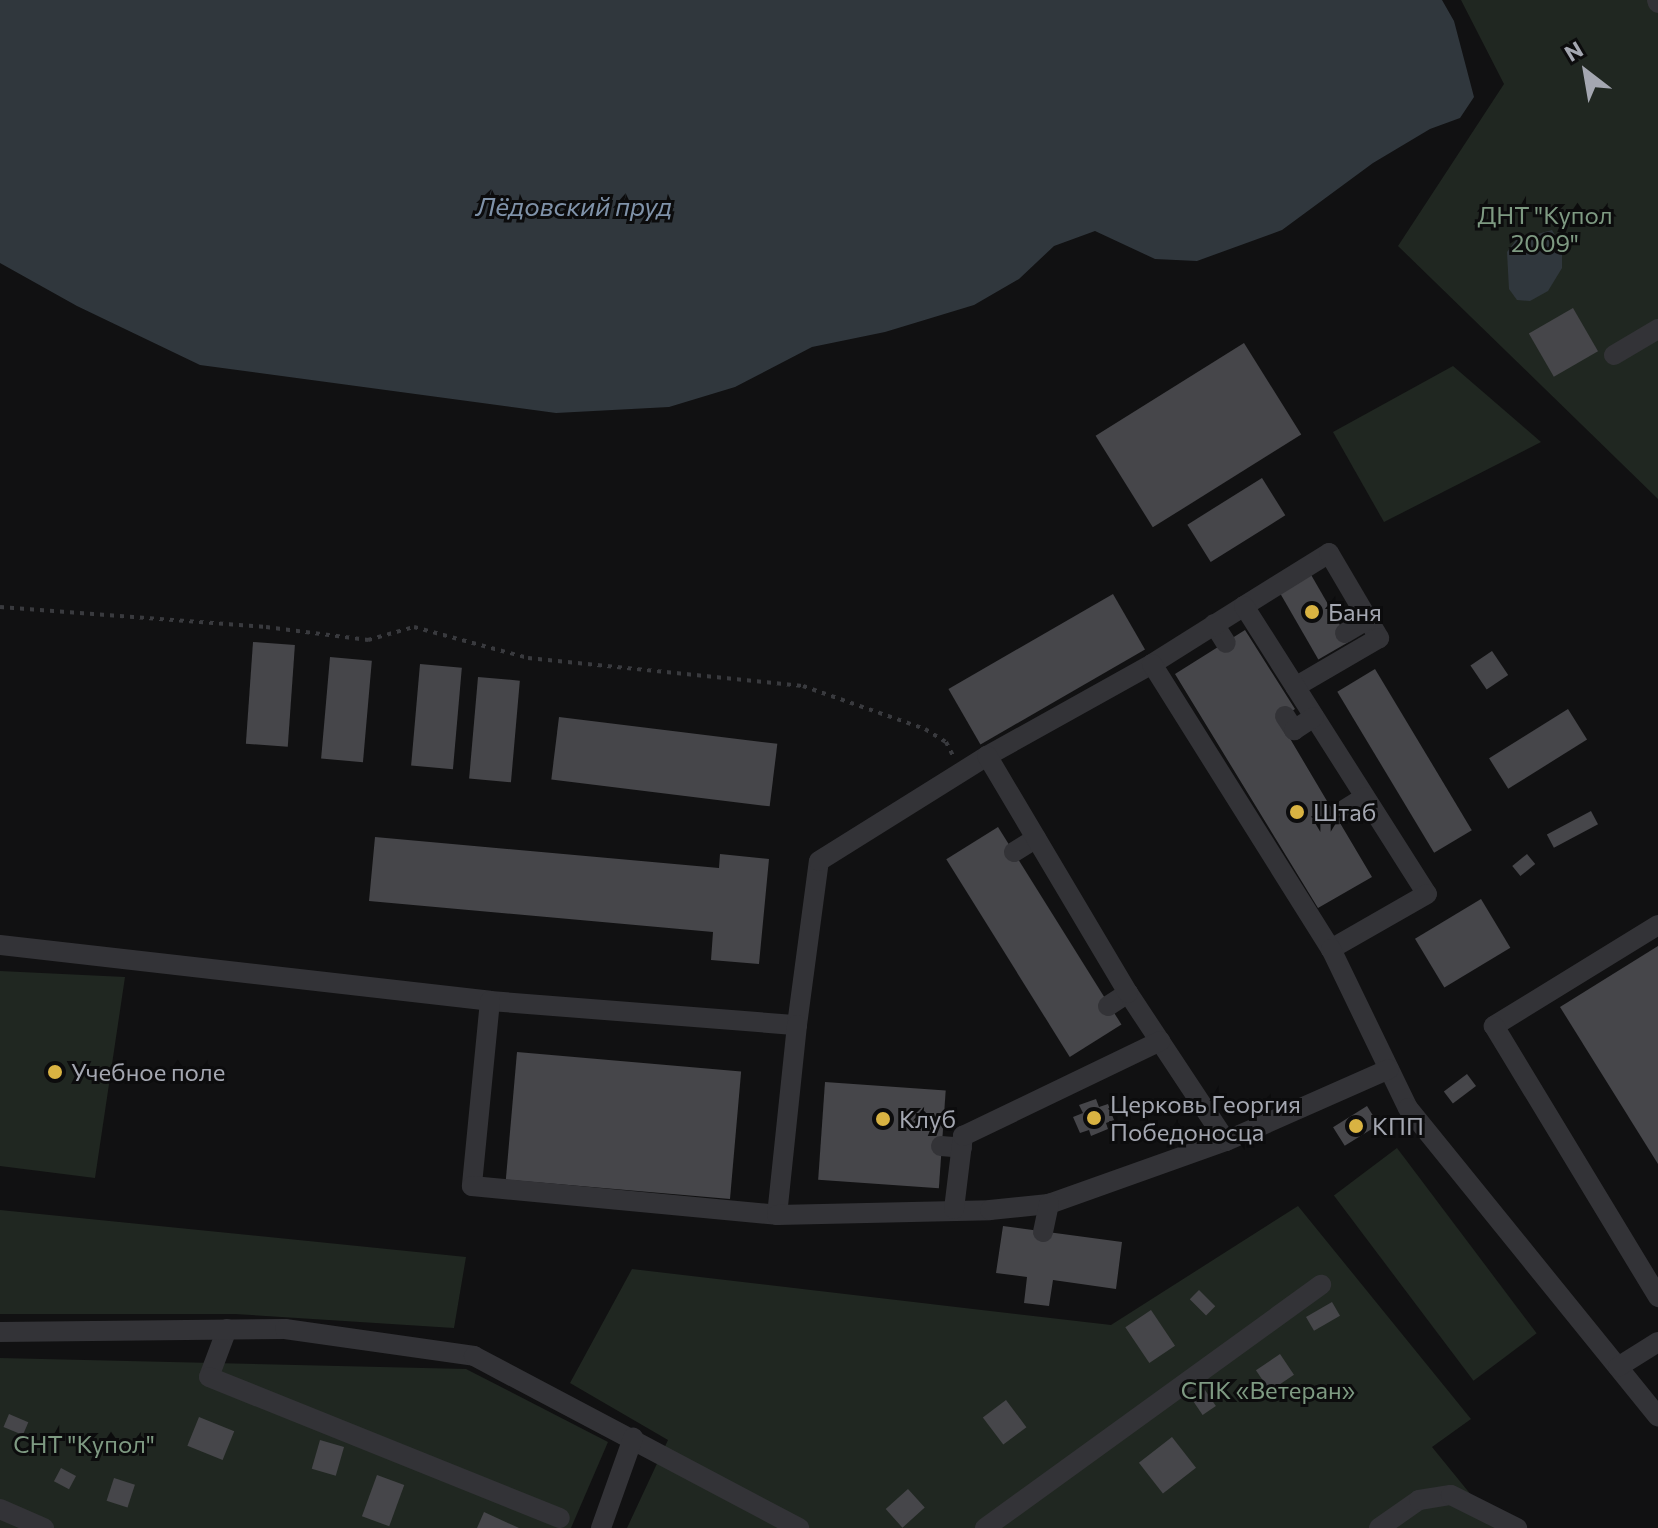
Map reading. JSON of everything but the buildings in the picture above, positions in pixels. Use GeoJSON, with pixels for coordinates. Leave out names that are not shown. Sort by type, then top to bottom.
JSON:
{"type":"FeatureCollection","features":[{"type":"Feature","properties":{"kind":"street"},"geometry":{"type":"LineString","coordinates":[[1614,355],[1658,329]]}},
{"type":"Feature","properties":{"kind":"street"},"geometry":{"type":"LineString","coordinates":[[777,1215],[797,1025],[819,861],[987,756],[1152,664],[1301,574],[1329,553],[1379,638],[1295,687]]}},
{"type":"Feature","properties":{"kind":"street"},"geometry":{"type":"LineString","coordinates":[[1244,606],[1427,894],[1331,949]]}},
{"type":"Feature","properties":{"kind":"street"},"geometry":{"type":"LineString","coordinates":[[1345,633],[1367,620]]}},
{"type":"Feature","properties":{"kind":"street"},"geometry":{"type":"LineString","coordinates":[[1214,624],[1226,643]]}},
{"type":"Feature","properties":{"kind":"street"},"geometry":{"type":"LineString","coordinates":[[1152,664],[1181,698],[1331,949],[1408,1108],[1658,1417]]}},
{"type":"Feature","properties":{"kind":"street"},"geometry":{"type":"LineString","coordinates":[[1285,716],[1294,730],[1314,717]]}},
{"type":"Feature","properties":{"kind":"street"},"geometry":{"type":"LineString","coordinates":[[987,756],[1128,993],[1226,1141]]}},
{"type":"Feature","properties":{"kind":"street"},"geometry":{"type":"LineString","coordinates":[[1336,815],[1365,797]]}},
{"type":"Feature","properties":{"kind":"street"},"geometry":{"type":"LineString","coordinates":[[1014,852],[1036,838]]}},
{"type":"Feature","properties":{"kind":"street"},"geometry":{"type":"LineString","coordinates":[[1658,925],[1494,1026],[1658,1297]]}},
{"type":"Feature","properties":{"kind":"street"},"geometry":{"type":"LineString","coordinates":[[0,945],[490,1001],[797,1025]]}},
{"type":"Feature","properties":{"kind":"street"},"geometry":{"type":"LineString","coordinates":[[1108,1006],[1128,993]]}},
{"type":"Feature","properties":{"kind":"street"},"geometry":{"type":"LineString","coordinates":[[490,1001],[472,1186],[777,1215],[990,1210],[1049,1204],[1226,1141],[1389,1069]]}},
{"type":"Feature","properties":{"kind":"street"},"geometry":{"type":"LineString","coordinates":[[954,1209],[963,1136],[1160,1041]]}},
{"type":"Feature","properties":{"kind":"street"},"geometry":{"type":"LineString","coordinates":[[941,1146],[962,1148]]}},
{"type":"Feature","properties":{"kind":"street"},"geometry":{"type":"LineString","coordinates":[[1043,1232],[1049,1204]]}},
{"type":"Feature","properties":{"kind":"street"},"geometry":{"type":"LineString","coordinates":[[985,1528],[1321,1285]]}},
{"type":"Feature","properties":{"kind":"street"},"geometry":{"type":"LineString","coordinates":[[227,1329],[209,1377],[560,1518]]}},
{"type":"Feature","properties":{"kind":"street"},"geometry":{"type":"LineString","coordinates":[[0,1332],[285,1329],[474,1356],[799,1528]]}},
{"type":"Feature","properties":{"kind":"street"},"geometry":{"type":"LineString","coordinates":[[1618,1367],[1658,1342]]}},
{"type":"Feature","properties":{"kind":"street"},"geometry":{"type":"LineString","coordinates":[[601,1528],[633,1438]]}},
{"type":"Feature","properties":{"kind":"street"},"geometry":{"type":"LineString","coordinates":[[1379,1528],[1419,1500],[1451,1495],[1517,1528]]}},
{"type":"Feature","properties":{"kind":"street"},"geometry":{"type":"LineString","coordinates":[[0,1509],[44,1528]]}},
{"type":"Feature","properties":{"kind":"path"},"geometry":{"type":"LineString","coordinates":[[0,607],[266,627],[368,640],[414,627],[528,658],[803,686],[925,729],[946,742],[961,773]]}},
{"type":"Feature","properties":{"kind":"green space","name":"ДНТ \"Купол 2009\""},"geometry":{"type":"Polygon","coordinates":[[[1461,0],[1658,0],[1658,499],[1398,246],[1504,84],[1461,0]]]}},
{"type":"Feature","properties":{"kind":"green space"},"geometry":{"type":"Polygon","coordinates":[[[1453,366],[1541,442],[1384,522],[1333,432],[1453,366]]]}},
{"type":"Feature","properties":{"kind":"green space","name":"Учебное поле"},"geometry":{"type":"Polygon","coordinates":[[[0,971],[125,977],[95,1178],[0,1166],[0,971]]]}},
{"type":"Feature","properties":{"kind":"green space"},"geometry":{"type":"Polygon","coordinates":[[[1397,1148],[1537,1333],[1474,1381],[1334,1196],[1397,1148]]]}},
{"type":"Feature","properties":{"kind":"green space","name":"СПК «Ветеран»"},"geometry":{"type":"Polygon","coordinates":[[[1298,1206],[1471,1419],[1432,1447],[1498,1528],[627,1528],[668,1440],[570,1383],[632,1269],[1111,1325],[1298,1206]]]}},
{"type":"Feature","properties":{"kind":"green space"},"geometry":{"type":"Polygon","coordinates":[[[0,1210],[466,1257],[454,1328],[235,1314],[0,1314],[0,1210]]]}},
{"type":"Feature","properties":{"kind":"green space","name":"СНТ \"Купол\""},"geometry":{"type":"Polygon","coordinates":[[[0,1358],[466,1369],[608,1442],[571,1528],[0,1528],[0,1358]]]}},
{"type":"Feature","properties":{"kind":"water","name":"Лёдовский пруд"},"geometry":{"type":"Polygon","coordinates":[[[0,0],[1442,0],[1454,21],[1474,97],[1460,118],[1430,129],[1373,163],[1282,230],[1197,261],[1155,259],[1095,231],[1054,246],[1019,279],[974,305],[885,332],[812,347],[735,387],[669,407],[556,413],[200,365],[77,306],[0,263],[0,0]]]}},
{"type":"Feature","properties":{"kind":"water"},"geometry":{"type":"Polygon","coordinates":[[[1552,230],[1562,248],[1562,268],[1548,291],[1530,301],[1517,300],[1509,289],[1507,252],[1516,240],[1552,230]]]}},
{"type":"Feature","properties":{"kind":"place","name":"Баня"},"geometry":{"type":"Point","coordinates":[1312,612]}},
{"type":"Feature","properties":{"kind":"place","name":"Штаб"},"geometry":{"type":"Point","coordinates":[1297,812]}},
{"type":"Feature","properties":{"kind":"place","name":"Учебное поле"},"geometry":{"type":"Point","coordinates":[55,1072]}},
{"type":"Feature","properties":{"kind":"place","name":"Церковь Георгия Победоносца"},"geometry":{"type":"Point","coordinates":[1094,1118]}},
{"type":"Feature","properties":{"kind":"place","name":"Клуб"},"geometry":{"type":"Point","coordinates":[883,1119]}},
{"type":"Feature","properties":{"kind":"place","name":"КПП"},"geometry":{"type":"Point","coordinates":[1356,1126]}}]}
